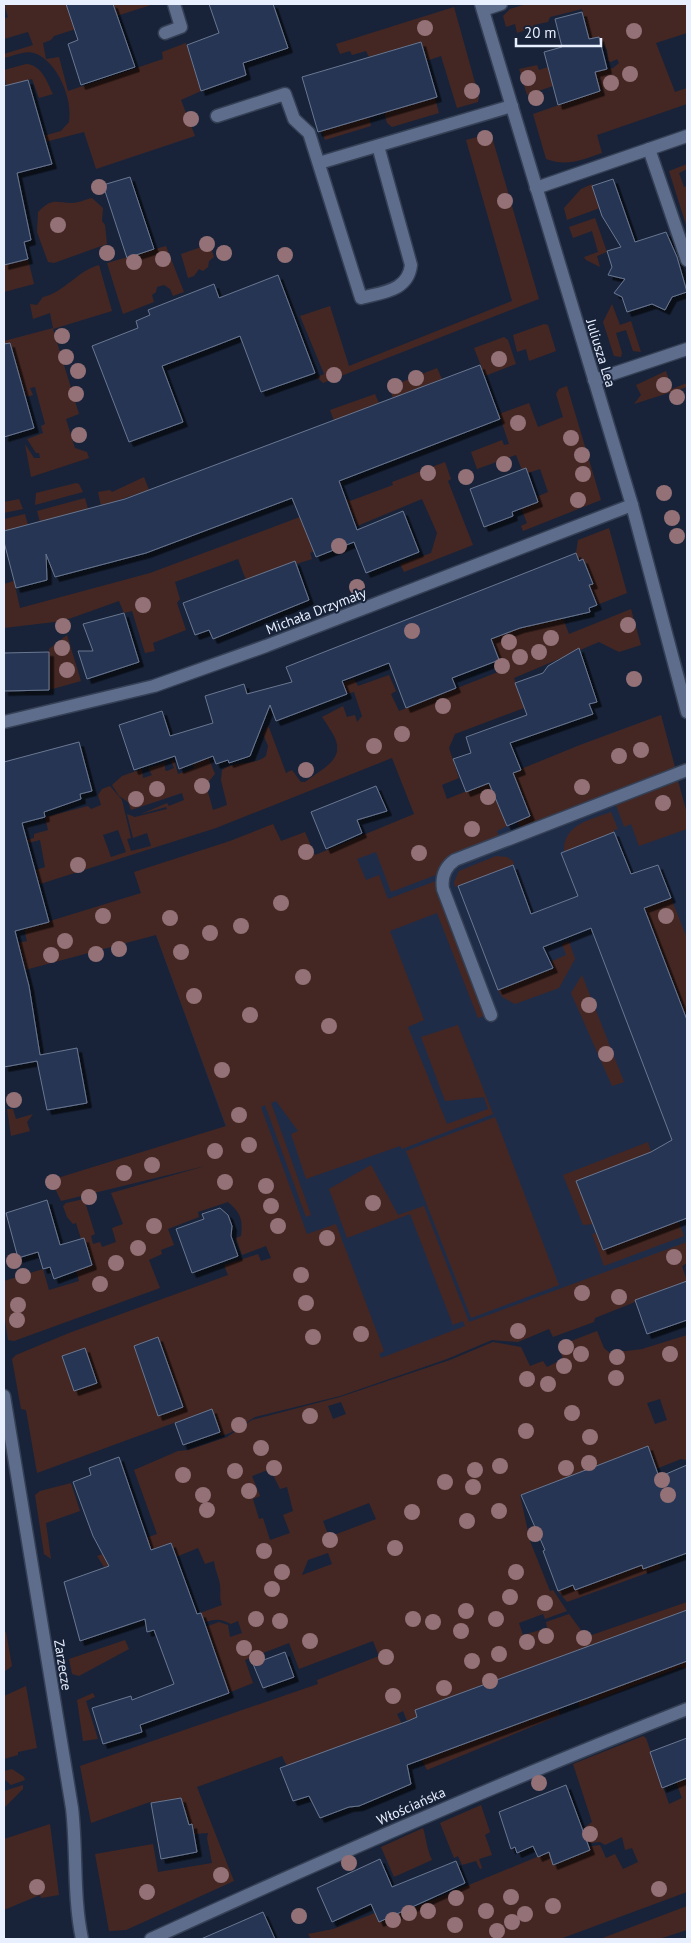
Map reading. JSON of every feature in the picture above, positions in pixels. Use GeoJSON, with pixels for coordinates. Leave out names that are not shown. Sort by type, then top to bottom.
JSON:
{"type":"FeatureCollection","features":[{"type":"Feature","properties":{"kind":"street"},"geometry":{"type":"LineString","coordinates":[[165,32],[181,27],[174,4]]}},
{"type":"Feature","properties":{"kind":"street"},"geometry":{"type":"LineString","coordinates":[[482,7],[501,4]]}},
{"type":"Feature","properties":{"kind":"street","name":"Juliusza Lea"},"geometry":{"type":"LineString","coordinates":[[482,7],[632,505],[687,712]]}},
{"type":"Feature","properties":{"kind":"street"},"geometry":{"type":"LineString","coordinates":[[217,116],[285,94],[294,119],[309,134],[361,298],[395,289],[408,278],[411,265],[378,146]]}},
{"type":"Feature","properties":{"kind":"street"},"geometry":{"type":"LineString","coordinates":[[319,163],[512,106]]}},
{"type":"Feature","properties":{"kind":"street"},"geometry":{"type":"LineString","coordinates":[[536,188],[687,136]]}},
{"type":"Feature","properties":{"kind":"street"},"geometry":{"type":"LineString","coordinates":[[649,149],[687,260]]}},
{"type":"Feature","properties":{"kind":"street"},"geometry":{"type":"LineString","coordinates":[[594,380],[687,349]]}},
{"type":"Feature","properties":{"kind":"street","name":"Michała Drzymały"},"geometry":{"type":"LineString","coordinates":[[4,722],[52,709],[130,693],[163,682],[266,646],[632,505]]}},
{"type":"Feature","properties":{"kind":"street"},"geometry":{"type":"LineString","coordinates":[[491,1015],[443,889],[442,878],[448,866],[464,857],[687,770]]}},
{"type":"Feature","properties":{"kind":"street","name":"Zarzecze"},"geometry":{"type":"LineString","coordinates":[[4,1396],[72,1808],[82,1939]]}},
{"type":"Feature","properties":{"kind":"street","name":"Włościańska"},"geometry":{"type":"LineString","coordinates":[[150,1939],[426,1816],[564,1757],[687,1709]]}},
{"type":"Feature","properties":{"kind":"shaded area"},"geometry":{"type":"Polygon","coordinates":[[[4,4],[66,4],[71,17],[113,4],[154,4],[54,36],[51,40],[43,43],[46,59],[59,57],[68,91],[163,59],[162,52],[186,43],[201,91],[181,100],[195,136],[96,169],[84,132],[45,142],[43,136],[61,131],[69,122],[69,103],[57,73],[43,57],[27,52],[4,58],[4,54],[33,45],[28,32],[4,39],[4,19],[8,17],[4,4]]]}},
{"type":"Feature","properties":{"kind":"shaded area"},"geometry":{"type":"Polygon","coordinates":[[[526,4],[686,4],[687,33],[656,43],[675,92],[687,88],[687,104],[597,135],[602,153],[581,160],[567,162],[546,159],[533,114],[599,91],[595,72],[613,68],[619,63],[617,59],[611,62],[608,61],[607,50],[598,37],[589,39],[582,9],[550,17],[548,22],[534,25],[532,28],[517,33],[515,24],[506,27],[503,16],[510,9],[526,4]]]}},
{"type":"Feature","properties":{"kind":"shaded area"},"geometry":{"type":"Polygon","coordinates":[[[454,7],[479,97],[478,102],[457,108],[441,56],[426,61],[420,42],[369,57],[366,51],[352,55],[350,51],[340,54],[336,44],[454,7]]]}},
{"type":"Feature","properties":{"kind":"shaded area"},"geometry":{"type":"Polygon","coordinates":[[[26,64],[36,67],[40,71],[53,94],[39,98],[32,79],[6,86],[4,70],[26,64]]]}},
{"type":"Feature","properties":{"kind":"shaded area"},"geometry":{"type":"Polygon","coordinates":[[[537,65],[539,70],[548,67],[553,86],[527,95],[519,69],[537,65]]]}},
{"type":"Feature","properties":{"kind":"shaded area"},"geometry":{"type":"Polygon","coordinates":[[[435,98],[439,113],[392,127],[387,123],[384,112],[435,98]]]}},
{"type":"Feature","properties":{"kind":"shaded area"},"geometry":{"type":"Polygon","coordinates":[[[369,117],[371,126],[325,140],[322,131],[369,117]]]}},
{"type":"Feature","properties":{"kind":"shaded area"},"geometry":{"type":"Polygon","coordinates":[[[488,134],[492,137],[539,299],[323,383],[317,377],[324,374],[300,316],[330,306],[349,366],[512,301],[466,140],[488,134]]]}},
{"type":"Feature","properties":{"kind":"shaded area"},"geometry":{"type":"Polygon","coordinates":[[[687,164],[687,169],[679,173],[684,187],[687,186],[687,228],[669,171],[687,164]]]}},
{"type":"Feature","properties":{"kind":"shaded area"},"geometry":{"type":"Polygon","coordinates":[[[592,184],[600,208],[567,220],[564,208],[581,189],[592,184]]]}},
{"type":"Feature","properties":{"kind":"shaded area"},"geometry":{"type":"Polygon","coordinates":[[[92,198],[103,208],[102,221],[105,225],[107,244],[54,263],[48,262],[37,232],[38,212],[50,203],[75,203],[92,198]]]}},
{"type":"Feature","properties":{"kind":"shaded area"},"geometry":{"type":"Polygon","coordinates":[[[595,218],[607,252],[597,256],[600,267],[584,257],[598,252],[592,231],[573,238],[569,227],[595,218]]]}},
{"type":"Feature","properties":{"kind":"shaded area"},"geometry":{"type":"Polygon","coordinates":[[[210,244],[214,257],[209,261],[208,267],[203,271],[199,269],[194,276],[188,278],[181,254],[210,244]]]}},
{"type":"Feature","properties":{"kind":"shaded area"},"geometry":{"type":"Polygon","coordinates":[[[166,246],[184,292],[173,296],[170,289],[164,285],[157,287],[156,292],[152,295],[154,302],[123,314],[107,263],[166,246]]]}},
{"type":"Feature","properties":{"kind":"shaded area"},"geometry":{"type":"Polygon","coordinates":[[[28,259],[34,284],[4,292],[4,265],[28,259]]]}},
{"type":"Feature","properties":{"kind":"shaded area"},"geometry":{"type":"Polygon","coordinates":[[[99,265],[112,311],[53,329],[79,414],[66,419],[75,448],[87,452],[89,458],[31,477],[25,444],[34,458],[40,458],[39,453],[36,453],[27,439],[43,433],[41,426],[45,424],[35,387],[30,388],[33,395],[26,397],[17,367],[4,370],[4,341],[53,328],[50,313],[33,319],[30,304],[37,305],[43,297],[58,291],[84,272],[99,265]]]}},
{"type":"Feature","properties":{"kind":"shaded area"},"geometry":{"type":"Polygon","coordinates":[[[612,304],[620,325],[631,321],[641,352],[633,351],[626,330],[616,333],[622,353],[621,357],[614,356],[603,322],[612,304]]]}},
{"type":"Feature","properties":{"kind":"shaded area"},"geometry":{"type":"Polygon","coordinates":[[[544,324],[548,325],[556,351],[529,361],[526,349],[517,352],[513,335],[544,324]]]}},
{"type":"Feature","properties":{"kind":"shaded area"},"geometry":{"type":"Polygon","coordinates":[[[504,337],[508,340],[516,364],[485,376],[474,348],[504,337]]]}},
{"type":"Feature","properties":{"kind":"shaded area"},"geometry":{"type":"Polygon","coordinates":[[[437,368],[442,379],[393,398],[389,387],[437,368]]]}},
{"type":"Feature","properties":{"kind":"shaded area"},"geometry":{"type":"Polygon","coordinates":[[[666,371],[672,389],[687,383],[687,387],[634,404],[641,395],[636,385],[666,371]]]}},
{"type":"Feature","properties":{"kind":"shaded area"},"geometry":{"type":"Polygon","coordinates":[[[567,386],[601,500],[523,531],[521,526],[527,523],[521,508],[538,502],[536,497],[548,492],[540,469],[528,473],[526,468],[522,470],[516,455],[477,469],[471,452],[502,440],[504,445],[509,444],[499,414],[529,403],[538,427],[563,417],[556,394],[559,389],[567,386]]]}},
{"type":"Feature","properties":{"kind":"shaded area"},"geometry":{"type":"Polygon","coordinates":[[[375,394],[379,403],[334,421],[330,410],[375,394]]]}},
{"type":"Feature","properties":{"kind":"shaded area"},"geometry":{"type":"Polygon","coordinates":[[[445,462],[451,479],[448,481],[473,545],[404,572],[400,564],[431,553],[437,533],[422,499],[357,526],[353,515],[330,523],[314,551],[310,553],[312,559],[246,580],[238,559],[175,582],[180,599],[177,603],[186,630],[153,643],[155,651],[145,653],[132,611],[124,613],[119,601],[63,621],[4,628],[4,584],[14,581],[20,608],[150,573],[348,499],[350,501],[393,485],[392,482],[445,462]]]}},
{"type":"Feature","properties":{"kind":"shaded area"},"geometry":{"type":"Polygon","coordinates":[[[144,477],[149,490],[101,506],[98,492],[110,490],[112,492],[144,477]]]}},
{"type":"Feature","properties":{"kind":"shaded area"},"geometry":{"type":"Polygon","coordinates":[[[76,483],[79,484],[83,492],[35,505],[36,493],[76,483]]]}},
{"type":"Feature","properties":{"kind":"shaded area"},"geometry":{"type":"Polygon","coordinates":[[[85,498],[88,509],[40,522],[37,511],[85,498]]]}},
{"type":"Feature","properties":{"kind":"shaded area"},"geometry":{"type":"Polygon","coordinates":[[[19,499],[23,509],[4,513],[4,502],[19,499]]]}},
{"type":"Feature","properties":{"kind":"shaded area"},"geometry":{"type":"Polygon","coordinates":[[[25,514],[28,525],[4,531],[4,519],[25,514]]]}},
{"type":"Feature","properties":{"kind":"shaded area"},"geometry":{"type":"Polygon","coordinates":[[[609,528],[627,593],[597,605],[589,585],[593,583],[584,560],[579,561],[576,553],[578,540],[609,528]]]}},
{"type":"Feature","properties":{"kind":"shaded area"},"geometry":{"type":"Polygon","coordinates":[[[558,606],[569,634],[631,609],[641,645],[619,652],[599,642],[514,678],[524,708],[455,734],[449,748],[459,778],[442,785],[447,799],[580,745],[661,715],[675,767],[520,829],[517,821],[530,816],[521,793],[507,826],[497,831],[499,837],[454,854],[440,866],[436,875],[391,892],[376,852],[357,859],[366,880],[379,875],[388,899],[436,881],[437,893],[484,1016],[478,1018],[437,913],[390,931],[424,1020],[408,1027],[447,1124],[488,1109],[484,1097],[445,1101],[421,1037],[458,1025],[493,1114],[402,1149],[400,1146],[306,1179],[291,1134],[298,1131],[276,1101],[271,1103],[311,1215],[306,1217],[265,1105],[261,1107],[307,1234],[336,1224],[384,1351],[379,1354],[381,1358],[465,1326],[463,1321],[453,1325],[410,1214],[347,1238],[329,1189],[371,1165],[398,1215],[424,1206],[469,1322],[687,1242],[687,1263],[682,1266],[687,1281],[635,1300],[635,1302],[595,1318],[594,1322],[553,1337],[549,1329],[518,1342],[492,1340],[447,1359],[340,1396],[255,1417],[230,1433],[221,1436],[212,1409],[37,1473],[26,1410],[21,1409],[12,1359],[16,1355],[69,1333],[228,1275],[224,1265],[258,1254],[261,1261],[271,1258],[266,1246],[242,1255],[236,1238],[241,1236],[241,1221],[236,1210],[228,1202],[198,1212],[199,1217],[168,1229],[174,1245],[161,1250],[162,1254],[149,1260],[160,1288],[14,1341],[8,1340],[4,1313],[4,1281],[43,1269],[49,1290],[79,1281],[76,1270],[92,1265],[84,1238],[81,1239],[76,1223],[73,1224],[67,1217],[63,1206],[66,1203],[84,1199],[95,1234],[91,1236],[93,1244],[100,1242],[102,1247],[116,1242],[112,1228],[123,1224],[111,1193],[205,1166],[61,1201],[51,1180],[226,1126],[156,935],[25,970],[18,943],[27,941],[24,929],[141,893],[134,872],[230,841],[273,824],[281,841],[305,832],[315,855],[414,814],[392,758],[216,828],[40,884],[36,870],[45,867],[40,840],[4,849],[4,845],[34,838],[34,834],[48,830],[45,817],[88,806],[91,809],[101,805],[98,795],[102,789],[110,786],[122,800],[131,838],[127,839],[131,851],[151,846],[147,833],[133,838],[127,814],[135,817],[167,809],[166,807],[141,814],[167,803],[169,806],[184,800],[182,793],[131,810],[128,802],[119,796],[112,785],[122,776],[142,769],[143,778],[152,775],[148,768],[165,763],[165,770],[167,771],[174,768],[171,761],[174,760],[178,774],[194,768],[193,764],[195,763],[185,732],[197,728],[215,774],[206,785],[213,810],[227,805],[221,780],[222,770],[233,765],[256,761],[266,756],[268,746],[263,734],[268,725],[286,773],[292,770],[301,782],[305,782],[331,762],[337,750],[337,743],[333,734],[322,717],[343,706],[347,717],[355,715],[357,722],[362,716],[354,692],[347,694],[342,683],[354,679],[358,686],[389,675],[396,691],[391,694],[399,711],[503,670],[489,632],[517,629],[558,606]],[[118,830],[103,835],[111,857],[126,852],[118,830]]]}},
{"type":"Feature","properties":{"kind":"shaded area"},"geometry":{"type":"Polygon","coordinates":[[[67,635],[81,681],[49,690],[49,649],[67,635]]]}},
{"type":"Feature","properties":{"kind":"shaded area"},"geometry":{"type":"Polygon","coordinates":[[[661,715],[687,814],[687,1263],[324,1398],[152,924],[580,745],[661,715]]]}},
{"type":"Feature","properties":{"kind":"shaded area"},"geometry":{"type":"Polygon","coordinates":[[[678,781],[687,814],[687,829],[639,846],[631,824],[624,827],[616,805],[678,781]]]}},
{"type":"Feature","properties":{"kind":"shaded area"},"geometry":{"type":"Polygon","coordinates":[[[611,812],[618,829],[564,852],[568,835],[573,829],[587,821],[611,812]]]}},
{"type":"Feature","properties":{"kind":"shaded area"},"geometry":{"type":"Polygon","coordinates":[[[496,856],[507,857],[514,862],[513,865],[455,887],[454,882],[459,871],[496,856]]]}},
{"type":"Feature","properties":{"kind":"shaded area"},"geometry":{"type":"Polygon","coordinates":[[[671,898],[687,938],[687,1020],[644,908],[671,898]]]}},
{"type":"Feature","properties":{"kind":"shaded area"},"geometry":{"type":"Polygon","coordinates":[[[569,941],[575,959],[559,988],[515,1004],[502,997],[498,990],[552,969],[550,962],[566,955],[562,944],[569,941]]]}},
{"type":"Feature","properties":{"kind":"shaded area"},"geometry":{"type":"Polygon","coordinates":[[[582,975],[624,1082],[612,1086],[571,993],[582,975]]]}},
{"type":"Feature","properties":{"kind":"shaded area"},"geometry":{"type":"Polygon","coordinates":[[[7,1109],[13,1109],[16,1119],[33,1114],[27,1122],[30,1131],[11,1136],[7,1109]]]}},
{"type":"Feature","properties":{"kind":"shaded area"},"geometry":{"type":"Polygon","coordinates":[[[495,1117],[559,1285],[471,1318],[406,1151],[495,1117]]]}},
{"type":"Feature","properties":{"kind":"shaded area"},"geometry":{"type":"Polygon","coordinates":[[[648,1142],[651,1152],[593,1224],[583,1225],[563,1175],[648,1142]]]}},
{"type":"Feature","properties":{"kind":"shaded area"},"geometry":{"type":"Polygon","coordinates":[[[678,1221],[684,1236],[604,1266],[592,1234],[597,1233],[603,1250],[678,1221]]]}},
{"type":"Feature","properties":{"kind":"shaded area"},"geometry":{"type":"Polygon","coordinates":[[[597,1331],[604,1348],[610,1353],[642,1349],[687,1335],[687,1460],[681,1459],[656,1469],[648,1447],[520,1495],[530,1541],[550,1591],[553,1590],[567,1611],[545,1619],[543,1614],[519,1623],[523,1635],[547,1628],[546,1622],[569,1614],[586,1637],[687,1602],[687,1610],[416,1710],[417,1717],[407,1721],[403,1711],[397,1714],[402,1724],[287,1766],[282,1756],[197,1787],[234,1881],[126,1930],[109,1931],[95,1854],[153,1844],[158,1872],[212,1863],[207,1838],[208,1833],[194,1834],[180,1798],[150,1802],[91,1823],[80,1766],[318,1684],[317,1680],[379,1656],[373,1641],[299,1669],[289,1643],[245,1660],[253,1683],[228,1693],[205,1627],[219,1622],[228,1625],[230,1637],[242,1633],[238,1621],[231,1624],[224,1621],[211,1620],[204,1623],[200,1613],[222,1605],[214,1561],[205,1564],[198,1548],[176,1557],[170,1543],[104,1567],[97,1556],[157,1534],[134,1470],[178,1451],[188,1450],[227,1437],[252,1420],[340,1397],[450,1360],[493,1342],[521,1347],[530,1366],[543,1361],[547,1367],[563,1359],[558,1346],[597,1331]],[[660,1399],[647,1403],[655,1424],[667,1420],[660,1399]],[[341,1402],[328,1406],[333,1419],[346,1414],[341,1402]],[[270,1469],[252,1476],[260,1496],[253,1499],[259,1519],[263,1518],[270,1540],[290,1533],[283,1515],[293,1511],[287,1487],[280,1489],[270,1469]],[[369,1503],[323,1521],[329,1537],[376,1519],[369,1503]],[[328,1553],[308,1560],[302,1575],[332,1564],[328,1553]]]}},
{"type":"Feature","properties":{"kind":"shaded area"},"geometry":{"type":"Polygon","coordinates":[[[71,1483],[80,1511],[46,1523],[51,1559],[44,1554],[35,1495],[40,1491],[71,1483]]]}},
{"type":"Feature","properties":{"kind":"shaded area"},"geometry":{"type":"Polygon","coordinates":[[[659,1563],[661,1568],[567,1602],[558,1591],[642,1565],[644,1569],[659,1563]]]}},
{"type":"Feature","properties":{"kind":"shaded area"},"geometry":{"type":"Polygon","coordinates":[[[4,1632],[6,1632],[12,1666],[4,1672],[4,1632]]]}},
{"type":"Feature","properties":{"kind":"shaded area"},"geometry":{"type":"Polygon","coordinates":[[[125,1640],[129,1649],[79,1676],[72,1674],[69,1659],[125,1640]]]}},
{"type":"Feature","properties":{"kind":"shaded area"},"geometry":{"type":"Polygon","coordinates":[[[687,1661],[687,1669],[681,1667],[580,1707],[578,1701],[687,1661]]]}},
{"type":"Feature","properties":{"kind":"shaded area"},"geometry":{"type":"Polygon","coordinates":[[[26,1686],[37,1748],[18,1752],[18,1755],[4,1759],[4,1696],[26,1686]]]}},
{"type":"Feature","properties":{"kind":"shaded area"},"geometry":{"type":"Polygon","coordinates":[[[93,1693],[95,1697],[86,1701],[98,1739],[83,1741],[77,1700],[93,1693]]]}},
{"type":"Feature","properties":{"kind":"shaded area"},"geometry":{"type":"Polygon","coordinates":[[[558,1709],[560,1715],[427,1770],[421,1758],[432,1756],[558,1709]]]}},
{"type":"Feature","properties":{"kind":"shaded area"},"geometry":{"type":"Polygon","coordinates":[[[643,1736],[646,1738],[669,1804],[682,1798],[676,1782],[687,1778],[687,1892],[560,1939],[311,1939],[308,1934],[333,1929],[375,1913],[379,1922],[549,1852],[600,1845],[606,1858],[615,1854],[623,1869],[638,1862],[632,1848],[625,1850],[622,1837],[605,1845],[600,1842],[574,1845],[584,1828],[592,1822],[573,1764],[643,1736]]]}},
{"type":"Feature","properties":{"kind":"shaded area"},"geometry":{"type":"Polygon","coordinates":[[[12,1769],[24,1777],[25,1780],[11,1785],[4,1779],[4,1771],[12,1769]]]}},
{"type":"Feature","properties":{"kind":"shaded area"},"geometry":{"type":"Polygon","coordinates":[[[23,1785],[23,1789],[4,1808],[4,1791],[23,1785]]]}},
{"type":"Feature","properties":{"kind":"shaded area"},"geometry":{"type":"Polygon","coordinates":[[[481,1805],[490,1832],[485,1835],[492,1855],[479,1859],[482,1868],[480,1869],[476,1861],[462,1865],[458,1856],[454,1858],[440,1823],[481,1805]]]}},
{"type":"Feature","properties":{"kind":"shaded area"},"geometry":{"type":"Polygon","coordinates":[[[50,1824],[59,1895],[41,1898],[40,1895],[4,1910],[4,1839],[50,1824]]]}},
{"type":"Feature","properties":{"kind":"shaded area"},"geometry":{"type":"Polygon","coordinates":[[[423,1828],[432,1860],[394,1877],[381,1847],[423,1828]]]}},
{"type":"Feature","properties":{"kind":"shaded area"},"geometry":{"type":"Polygon","coordinates":[[[687,1906],[687,1930],[659,1939],[600,1939],[687,1906]]]}},
{"type":"Feature","properties":{"kind":"building"},"geometry":{"type":"Polygon","coordinates":[[[66,4],[113,4],[135,67],[81,85],[68,44],[78,40],[66,4]]]}},
{"type":"Feature","properties":{"kind":"building"},"geometry":{"type":"Polygon","coordinates":[[[209,4],[273,4],[288,48],[243,63],[246,75],[201,91],[187,45],[219,33],[209,4]]]}},
{"type":"Feature","properties":{"kind":"building"},"geometry":{"type":"Polygon","coordinates":[[[582,12],[589,39],[599,37],[607,69],[595,72],[600,91],[558,105],[544,52],[562,47],[555,19],[582,12]]]}},
{"type":"Feature","properties":{"kind":"building"},"geometry":{"type":"Polygon","coordinates":[[[421,42],[437,97],[318,132],[302,77],[421,42]]]}},
{"type":"Feature","properties":{"kind":"building"},"geometry":{"type":"Polygon","coordinates":[[[28,80],[52,164],[17,173],[31,240],[24,242],[28,259],[4,265],[4,86],[28,80]]]}},
{"type":"Feature","properties":{"kind":"building"},"geometry":{"type":"Polygon","coordinates":[[[130,177],[154,249],[127,258],[103,185],[130,177]]]}},
{"type":"Feature","properties":{"kind":"building"},"geometry":{"type":"Polygon","coordinates":[[[613,179],[635,242],[666,232],[677,257],[687,292],[672,297],[665,310],[652,304],[627,312],[622,297],[614,293],[625,279],[608,275],[612,267],[607,251],[621,247],[602,216],[592,186],[613,179]]]}},
{"type":"Feature","properties":{"kind":"building"},"geometry":{"type":"Polygon","coordinates":[[[278,275],[315,373],[261,392],[240,336],[162,366],[183,422],[129,442],[92,346],[138,328],[136,321],[150,315],[148,310],[214,284],[219,298],[278,275]]]}},
{"type":"Feature","properties":{"kind":"building"},"geometry":{"type":"Polygon","coordinates":[[[10,343],[34,428],[4,437],[4,344],[10,343]]]}},
{"type":"Feature","properties":{"kind":"building"},"geometry":{"type":"Polygon","coordinates":[[[480,365],[500,419],[339,481],[357,530],[403,511],[419,552],[366,573],[354,542],[316,557],[292,498],[146,553],[55,577],[46,554],[47,580],[16,588],[4,542],[4,531],[125,499],[480,365]]]}},
{"type":"Feature","properties":{"kind":"building"},"geometry":{"type":"Polygon","coordinates":[[[526,468],[538,502],[512,512],[513,516],[484,527],[470,489],[526,468]]]}},
{"type":"Feature","properties":{"kind":"building"},"geometry":{"type":"Polygon","coordinates":[[[576,553],[579,561],[583,559],[593,584],[589,585],[597,605],[589,608],[590,612],[520,628],[491,639],[499,660],[452,678],[456,688],[406,708],[389,663],[342,681],[347,694],[276,721],[270,705],[250,756],[229,763],[228,760],[216,764],[213,756],[179,769],[175,756],[134,770],[119,725],[162,711],[170,736],[213,723],[205,696],[244,684],[247,694],[292,682],[286,667],[576,553]]]}},
{"type":"Feature","properties":{"kind":"building"},"geometry":{"type":"Polygon","coordinates":[[[295,561],[309,600],[213,639],[209,630],[195,635],[183,603],[295,561]]]}},
{"type":"Feature","properties":{"kind":"building"},"geometry":{"type":"Polygon","coordinates":[[[124,613],[139,662],[87,679],[78,651],[93,651],[83,624],[124,613]]]}},
{"type":"Feature","properties":{"kind":"building"},"geometry":{"type":"Polygon","coordinates":[[[579,648],[597,702],[589,704],[593,714],[510,743],[521,770],[513,773],[530,816],[507,826],[489,783],[466,792],[453,759],[471,753],[466,737],[527,715],[515,683],[543,673],[548,666],[579,648]]]}},
{"type":"Feature","properties":{"kind":"building"},"geometry":{"type":"Polygon","coordinates":[[[49,652],[49,690],[4,691],[4,653],[49,652]]]}},
{"type":"Feature","properties":{"kind":"building"},"geometry":{"type":"Polygon","coordinates":[[[79,742],[92,791],[80,794],[81,799],[44,812],[45,817],[22,823],[49,922],[15,931],[29,986],[40,1055],[77,1048],[87,1103],[47,1110],[37,1061],[4,1067],[4,762],[79,742]]]}},
{"type":"Feature","properties":{"kind":"building"},"geometry":{"type":"Polygon","coordinates":[[[376,786],[387,811],[357,820],[362,833],[326,849],[311,812],[376,786]]]}},
{"type":"Feature","properties":{"kind":"building"},"geometry":{"type":"Polygon","coordinates":[[[614,832],[631,874],[658,865],[671,898],[644,908],[687,1020],[687,1218],[603,1250],[576,1181],[651,1152],[672,1140],[591,928],[543,947],[553,968],[498,990],[458,886],[513,865],[531,914],[578,896],[561,853],[614,832]]]}},
{"type":"Feature","properties":{"kind":"building"},"geometry":{"type":"Polygon","coordinates":[[[47,1200],[60,1245],[84,1238],[92,1265],[54,1279],[50,1267],[43,1269],[38,1252],[18,1258],[6,1213],[47,1200]]]}},
{"type":"Feature","properties":{"kind":"building"},"geometry":{"type":"Polygon","coordinates":[[[220,1208],[228,1215],[232,1226],[231,1236],[238,1256],[192,1273],[176,1229],[204,1219],[202,1214],[220,1208]]]}},
{"type":"Feature","properties":{"kind":"building"},"geometry":{"type":"Polygon","coordinates":[[[687,1281],[687,1320],[647,1334],[635,1300],[687,1281]]]}},
{"type":"Feature","properties":{"kind":"building"},"geometry":{"type":"Polygon","coordinates":[[[158,1337],[183,1407],[158,1416],[134,1346],[158,1337]]]}},
{"type":"Feature","properties":{"kind":"building"},"geometry":{"type":"Polygon","coordinates":[[[85,1348],[97,1383],[74,1391],[62,1356],[85,1348]]]}},
{"type":"Feature","properties":{"kind":"building"},"geometry":{"type":"Polygon","coordinates":[[[212,1409],[220,1432],[183,1445],[175,1423],[212,1409]]]}},
{"type":"Feature","properties":{"kind":"building"},"geometry":{"type":"Polygon","coordinates":[[[648,1446],[659,1477],[687,1465],[687,1553],[643,1569],[642,1565],[575,1590],[573,1585],[558,1591],[543,1551],[545,1550],[521,1495],[648,1446]]]}},
{"type":"Feature","properties":{"kind":"building"},"geometry":{"type":"Polygon","coordinates":[[[119,1457],[151,1550],[171,1543],[197,1614],[201,1613],[229,1693],[140,1725],[142,1732],[103,1744],[92,1708],[131,1696],[132,1700],[174,1684],[154,1630],[147,1632],[145,1619],[80,1641],[64,1582],[109,1566],[93,1536],[73,1482],[91,1475],[89,1468],[119,1457]]]}},
{"type":"Feature","properties":{"kind":"building"},"geometry":{"type":"Polygon","coordinates":[[[687,1610],[687,1661],[407,1765],[411,1784],[359,1806],[349,1807],[320,1818],[309,1796],[293,1801],[280,1768],[408,1721],[417,1717],[415,1710],[687,1610]]]}},
{"type":"Feature","properties":{"kind":"building"},"geometry":{"type":"Polygon","coordinates":[[[285,1652],[294,1677],[263,1688],[253,1664],[285,1652]]]}},
{"type":"Feature","properties":{"kind":"building"},"geometry":{"type":"Polygon","coordinates":[[[687,1738],[687,1778],[662,1788],[650,1752],[687,1738]]]}},
{"type":"Feature","properties":{"kind":"building"},"geometry":{"type":"Polygon","coordinates":[[[566,1785],[590,1850],[553,1865],[549,1852],[538,1857],[533,1846],[517,1853],[515,1847],[511,1849],[499,1812],[566,1785]]]}},
{"type":"Feature","properties":{"kind":"building"},"geometry":{"type":"Polygon","coordinates":[[[181,1798],[189,1825],[192,1824],[197,1852],[161,1859],[151,1803],[181,1798]]]}},
{"type":"Feature","properties":{"kind":"building"},"geometry":{"type":"Polygon","coordinates":[[[380,1859],[392,1887],[456,1861],[465,1883],[379,1922],[371,1904],[332,1922],[317,1888],[380,1859]]]}},
{"type":"Feature","properties":{"kind":"building"},"geometry":{"type":"Polygon","coordinates":[[[263,1912],[275,1939],[201,1939],[263,1912]]]}}]}
